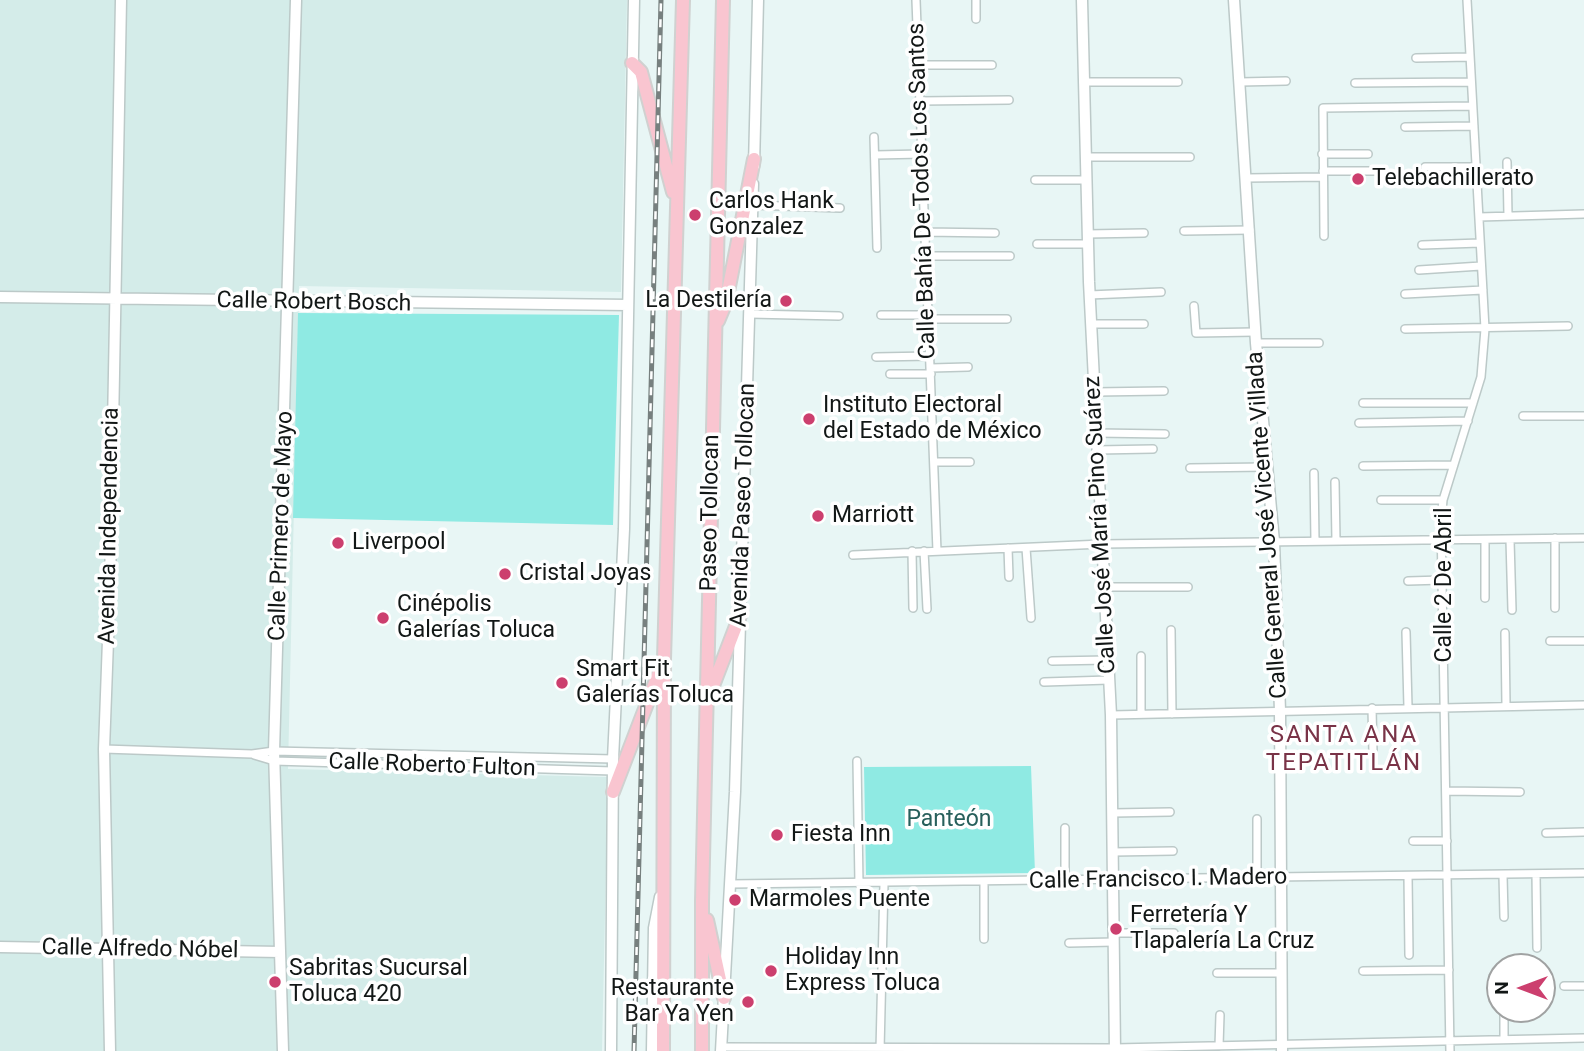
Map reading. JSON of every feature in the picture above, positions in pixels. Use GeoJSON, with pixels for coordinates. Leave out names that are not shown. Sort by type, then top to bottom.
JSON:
{"type":"FeatureCollection","features":[{"type":"Feature","properties":{"kind":"highway","name":"Paseo Tollocan"},"geometry":{"type":"LineString","coordinates":[[663,886],[664,659],[682,0]]}},
{"type":"Feature","properties":{"kind":"highway","name":"Paseo Tollocan"},"geometry":{"type":"LineString","coordinates":[[703,1027],[702,901],[723,0]]}},
{"type":"Feature","properties":{"kind":"highway"},"geometry":{"type":"LineString","coordinates":[[632,63],[641,72],[677,212]]}},
{"type":"Feature","properties":{"kind":"highway"},"geometry":{"type":"LineString","coordinates":[[715,328],[726,302],[754,159]]}},
{"type":"Feature","properties":{"kind":"highway"},"geometry":{"type":"LineString","coordinates":[[707,701],[741,613]]}},
{"type":"Feature","properties":{"kind":"highway"},"geometry":{"type":"LineString","coordinates":[[613,792],[664,659]]}},
{"type":"Feature","properties":{"kind":"highway"},"geometry":{"type":"LineString","coordinates":[[663,886],[663,1051]]}},
{"type":"Feature","properties":{"kind":"highway"},"geometry":{"type":"LineString","coordinates":[[702,901],[724,998]]}},
{"type":"Feature","properties":{"kind":"highway"},"geometry":{"type":"LineString","coordinates":[[702,1051],[703,1027]]}},
{"type":"Feature","properties":{"kind":"main road","name":"Avenida Independencia"},"geometry":{"type":"LineString","coordinates":[[110,1051],[104,748],[110,586],[121,0]]}},
{"type":"Feature","properties":{"kind":"main road","name":"Calle Primero de Mayo"},"geometry":{"type":"LineString","coordinates":[[283,1051],[274,756],[296,0]]}},
{"type":"Feature","properties":{"kind":"main road"},"geometry":{"type":"LineString","coordinates":[[611,1051],[613,759],[624,529],[634,0]]}},
{"type":"Feature","properties":{"kind":"main road","name":"Avenida Paseo Tollocan"},"geometry":{"type":"LineString","coordinates":[[721,1049],[731,884],[741,613],[758,0]]}},
{"type":"Feature","properties":{"kind":"main road","name":"Calle José María Pino Suárez"},"geometry":{"type":"LineString","coordinates":[[1082,0],[1089,295],[1111,715],[1115,1049]]}},
{"type":"Feature","properties":{"kind":"main road","name":"Calle General José Vicente Villada"},"geometry":{"type":"LineString","coordinates":[[1234,0],[1256,338],[1274,542],[1280,711],[1282,1048]]}},
{"type":"Feature","properties":{"kind":"main road","name":"Calle Robert Bosch"},"geometry":{"type":"LineString","coordinates":[[0,297],[288,303],[628,305]]}},
{"type":"Feature","properties":{"kind":"main road"},"geometry":{"type":"LineString","coordinates":[[652,1051],[654,928],[663,886]]}},
{"type":"Feature","properties":{"kind":"main road","name":"Calle Alfredo Nóbel"},"geometry":{"type":"LineString","coordinates":[[0,947],[280,952]]}},
{"type":"Feature","properties":{"kind":"main road"},"geometry":{"type":"LineString","coordinates":[[697,1051],[703,1027]]}},
{"type":"Feature","properties":{"kind":"street","name":"Calle Bahía De Todos Los Santos"},"geometry":{"type":"LineString","coordinates":[[916,0],[937,551]]}},
{"type":"Feature","properties":{"kind":"street"},"geometry":{"type":"LineString","coordinates":[[976,0],[976,19]]}},
{"type":"Feature","properties":{"kind":"street","name":"Calle 2 De Abril"},"geometry":{"type":"LineString","coordinates":[[1450,1051],[1441,541],[1443,500],[1474,403],[1484,362],[1485,329],[1466,0]]}},
{"type":"Feature","properties":{"kind":"street"},"geometry":{"type":"LineString","coordinates":[[1416,58],[1470,57]]}},
{"type":"Feature","properties":{"kind":"street"},"geometry":{"type":"LineString","coordinates":[[919,65],[992,65]]}},
{"type":"Feature","properties":{"kind":"street"},"geometry":{"type":"LineString","coordinates":[[1240,82],[1286,81]]}},
{"type":"Feature","properties":{"kind":"street"},"geometry":{"type":"LineString","coordinates":[[1083,82],[1178,82]]}},
{"type":"Feature","properties":{"kind":"street"},"geometry":{"type":"LineString","coordinates":[[1355,83],[1471,82]]}},
{"type":"Feature","properties":{"kind":"street"},"geometry":{"type":"LineString","coordinates":[[920,100],[1009,100]]}},
{"type":"Feature","properties":{"kind":"street"},"geometry":{"type":"LineString","coordinates":[[1324,236],[1324,107],[1472,106]]}},
{"type":"Feature","properties":{"kind":"street"},"geometry":{"type":"LineString","coordinates":[[1405,127],[1474,126]]}},
{"type":"Feature","properties":{"kind":"street"},"geometry":{"type":"LineString","coordinates":[[874,137],[877,248]]}},
{"type":"Feature","properties":{"kind":"street"},"geometry":{"type":"LineString","coordinates":[[875,155],[922,154]]}},
{"type":"Feature","properties":{"kind":"street"},"geometry":{"type":"LineString","coordinates":[[1322,154],[1368,154]]}},
{"type":"Feature","properties":{"kind":"street"},"geometry":{"type":"LineString","coordinates":[[1085,157],[1190,157]]}},
{"type":"Feature","properties":{"kind":"street"},"geometry":{"type":"LineString","coordinates":[[1507,162],[1508,216]]}},
{"type":"Feature","properties":{"kind":"street"},"geometry":{"type":"LineString","coordinates":[[1425,167],[1477,167]]}},
{"type":"Feature","properties":{"kind":"street"},"geometry":{"type":"LineString","coordinates":[[1247,178],[1381,171]]}},
{"type":"Feature","properties":{"kind":"street"},"geometry":{"type":"LineString","coordinates":[[1035,180],[1086,180]]}},
{"type":"Feature","properties":{"kind":"street"},"geometry":{"type":"LineString","coordinates":[[753,205],[840,208]]}},
{"type":"Feature","properties":{"kind":"street"},"geometry":{"type":"LineString","coordinates":[[1479,217],[1584,214]]}},
{"type":"Feature","properties":{"kind":"street"},"geometry":{"type":"LineString","coordinates":[[1184,231],[1250,230]]}},
{"type":"Feature","properties":{"kind":"street"},"geometry":{"type":"LineString","coordinates":[[925,232],[995,233]]}},
{"type":"Feature","properties":{"kind":"street"},"geometry":{"type":"LineString","coordinates":[[1037,243],[1144,233]]}},
{"type":"Feature","properties":{"kind":"street"},"geometry":{"type":"LineString","coordinates":[[1422,245],[1480,243]]}},
{"type":"Feature","properties":{"kind":"street"},"geometry":{"type":"LineString","coordinates":[[925,256],[1010,256]]}},
{"type":"Feature","properties":{"kind":"street"},"geometry":{"type":"LineString","coordinates":[[1419,270],[1481,266]]}},
{"type":"Feature","properties":{"kind":"street"},"geometry":{"type":"LineString","coordinates":[[1405,294],[1483,290]]}},
{"type":"Feature","properties":{"kind":"street"},"geometry":{"type":"LineString","coordinates":[[1089,295],[1161,292]]}},
{"type":"Feature","properties":{"kind":"street"},"geometry":{"type":"LineString","coordinates":[[1194,306],[1196,333],[1319,343]]}},
{"type":"Feature","properties":{"kind":"street"},"geometry":{"type":"LineString","coordinates":[[750,314],[839,316]]}},
{"type":"Feature","properties":{"kind":"street"},"geometry":{"type":"LineString","coordinates":[[881,315],[1007,318]]}},
{"type":"Feature","properties":{"kind":"street"},"geometry":{"type":"LineString","coordinates":[[1091,324],[1144,324]]}},
{"type":"Feature","properties":{"kind":"street"},"geometry":{"type":"LineString","coordinates":[[1405,329],[1568,326]]}},
{"type":"Feature","properties":{"kind":"street"},"geometry":{"type":"LineString","coordinates":[[876,357],[930,356]]}},
{"type":"Feature","properties":{"kind":"street"},"geometry":{"type":"LineString","coordinates":[[890,374],[968,367]]}},
{"type":"Feature","properties":{"kind":"street"},"geometry":{"type":"LineString","coordinates":[[1095,392],[1164,391]]}},
{"type":"Feature","properties":{"kind":"street"},"geometry":{"type":"LineString","coordinates":[[1363,403],[1474,403]]}},
{"type":"Feature","properties":{"kind":"street"},"geometry":{"type":"LineString","coordinates":[[1523,416],[1584,416]]}},
{"type":"Feature","properties":{"kind":"street"},"geometry":{"type":"LineString","coordinates":[[1359,423],[1468,421]]}},
{"type":"Feature","properties":{"kind":"street"},"geometry":{"type":"LineString","coordinates":[[1097,433],[1166,433]]}},
{"type":"Feature","properties":{"kind":"street"},"geometry":{"type":"LineString","coordinates":[[1097,450],[1153,449]]}},
{"type":"Feature","properties":{"kind":"street"},"geometry":{"type":"LineString","coordinates":[[934,462],[970,462]]}},
{"type":"Feature","properties":{"kind":"street"},"geometry":{"type":"LineString","coordinates":[[1363,466],[1453,465]]}},
{"type":"Feature","properties":{"kind":"street"},"geometry":{"type":"LineString","coordinates":[[1190,468],[1266,467]]}},
{"type":"Feature","properties":{"kind":"street"},"geometry":{"type":"LineString","coordinates":[[1314,472],[1315,541]]}},
{"type":"Feature","properties":{"kind":"street"},"geometry":{"type":"LineString","coordinates":[[1335,482],[1336,541]]}},
{"type":"Feature","properties":{"kind":"street"},"geometry":{"type":"LineString","coordinates":[[1381,500],[1443,500]]}},
{"type":"Feature","properties":{"kind":"street"},"geometry":{"type":"LineString","coordinates":[[1555,538],[1555,608]]}},
{"type":"Feature","properties":{"kind":"street"},"geometry":{"type":"LineString","coordinates":[[853,555],[1101,544],[1584,538]]}},
{"type":"Feature","properties":{"kind":"street"},"geometry":{"type":"LineString","coordinates":[[1485,540],[1485,598]]}},
{"type":"Feature","properties":{"kind":"street"},"geometry":{"type":"LineString","coordinates":[[1510,540],[1512,610]]}},
{"type":"Feature","properties":{"kind":"street"},"geometry":{"type":"LineString","coordinates":[[1008,548],[1009,577]]}},
{"type":"Feature","properties":{"kind":"street"},"geometry":{"type":"LineString","coordinates":[[1026,548],[1031,618]]}},
{"type":"Feature","properties":{"kind":"street"},"geometry":{"type":"LineString","coordinates":[[912,551],[913,608]]}},
{"type":"Feature","properties":{"kind":"street"},"geometry":{"type":"LineString","coordinates":[[924,551],[927,609]]}},
{"type":"Feature","properties":{"kind":"street"},"geometry":{"type":"LineString","coordinates":[[1408,581],[1442,580]]}},
{"type":"Feature","properties":{"kind":"street"},"geometry":{"type":"LineString","coordinates":[[1104,587],[1188,587]]}},
{"type":"Feature","properties":{"kind":"street"},"geometry":{"type":"LineString","coordinates":[[1171,630],[1172,714]]}},
{"type":"Feature","properties":{"kind":"street"},"geometry":{"type":"LineString","coordinates":[[1406,632],[1408,707]]}},
{"type":"Feature","properties":{"kind":"street"},"geometry":{"type":"LineString","coordinates":[[1505,633],[1506,705]]}},
{"type":"Feature","properties":{"kind":"street"},"geometry":{"type":"LineString","coordinates":[[1550,641],[1584,641]]}},
{"type":"Feature","properties":{"kind":"street"},"geometry":{"type":"LineString","coordinates":[[1141,656],[1141,714]]}},
{"type":"Feature","properties":{"kind":"street"},"geometry":{"type":"LineString","coordinates":[[1052,661],[1108,660]]}},
{"type":"Feature","properties":{"kind":"street"},"geometry":{"type":"LineString","coordinates":[[1044,682],[1109,680]]}},
{"type":"Feature","properties":{"kind":"street"},"geometry":{"type":"LineString","coordinates":[[1111,715],[1584,705]]}},
{"type":"Feature","properties":{"kind":"street"},"geometry":{"type":"LineString","coordinates":[[1372,708],[1373,753]]}},
{"type":"Feature","properties":{"kind":"street","name":"Calle Roberto Fulton"},"geometry":{"type":"LineString","coordinates":[[104,748],[613,771]]}},
{"type":"Feature","properties":{"kind":"street","name":"Calle Roberto Fulton"},"geometry":{"type":"LineString","coordinates":[[274,756],[613,759]]}},
{"type":"Feature","properties":{"kind":"street"},"geometry":{"type":"LineString","coordinates":[[857,761],[859,884]]}},
{"type":"Feature","properties":{"kind":"street"},"geometry":{"type":"LineString","coordinates":[[1447,791],[1520,792]]}},
{"type":"Feature","properties":{"kind":"street"},"geometry":{"type":"LineString","coordinates":[[1113,813],[1170,812]]}},
{"type":"Feature","properties":{"kind":"street"},"geometry":{"type":"LineString","coordinates":[[1257,819],[1257,878]]}},
{"type":"Feature","properties":{"kind":"street"},"geometry":{"type":"LineString","coordinates":[[1065,828],[1065,882]]}},
{"type":"Feature","properties":{"kind":"street"},"geometry":{"type":"LineString","coordinates":[[1546,833],[1584,832]]}},
{"type":"Feature","properties":{"kind":"street"},"geometry":{"type":"LineString","coordinates":[[1413,841],[1447,841]]}},
{"type":"Feature","properties":{"kind":"street"},"geometry":{"type":"LineString","coordinates":[[1114,852],[1173,851]]}},
{"type":"Feature","properties":{"kind":"street","name":"Calle Francisco I. Madero"},"geometry":{"type":"LineString","coordinates":[[731,884],[1065,882],[1584,873]]}},
{"type":"Feature","properties":{"kind":"street"},"geometry":{"type":"LineString","coordinates":[[1503,874],[1504,917]]}},
{"type":"Feature","properties":{"kind":"street"},"geometry":{"type":"LineString","coordinates":[[1536,874],[1537,948]]}},
{"type":"Feature","properties":{"kind":"street"},"geometry":{"type":"LineString","coordinates":[[1408,876],[1409,955]]}},
{"type":"Feature","properties":{"kind":"street"},"geometry":{"type":"LineString","coordinates":[[984,883],[984,939]]}},
{"type":"Feature","properties":{"kind":"street"},"geometry":{"type":"LineString","coordinates":[[880,1049],[884,884]]}},
{"type":"Feature","properties":{"kind":"street"},"geometry":{"type":"LineString","coordinates":[[1069,943],[1174,933]]}},
{"type":"Feature","properties":{"kind":"street"},"geometry":{"type":"LineString","coordinates":[[1363,971],[1449,970]]}},
{"type":"Feature","properties":{"kind":"street"},"geometry":{"type":"LineString","coordinates":[[1217,973],[1282,973]]}},
{"type":"Feature","properties":{"kind":"street"},"geometry":{"type":"LineString","coordinates":[[1564,986],[1584,986]]}},
{"type":"Feature","properties":{"kind":"street"},"geometry":{"type":"LineString","coordinates":[[1220,1015],[1222,1047]]}},
{"type":"Feature","properties":{"kind":"street"},"geometry":{"type":"LineString","coordinates":[[1504,1023],[1504,1039]]}},
{"type":"Feature","properties":{"kind":"street"},"geometry":{"type":"LineString","coordinates":[[721,1049],[1282,1048],[1450,1040],[1584,1038]]}},
{"type":"Feature","properties":{"kind":"shaded area"},"geometry":{"type":"Polygon","coordinates":[[[0,0],[627,0],[621,292],[299,286],[288,769],[608,777],[602,1051],[0,1051],[0,0]]]}},
{"type":"Feature","properties":{"kind":"green space"},"geometry":{"type":"Polygon","coordinates":[[[298,313],[619,315],[613,525],[293,518],[298,313]]]}},
{"type":"Feature","properties":{"kind":"green space","name":"Panteón"},"geometry":{"type":"Polygon","coordinates":[[[1031,766],[1035,873],[866,875],[864,767],[1031,766]]]}},
{"type":"Feature","properties":{"kind":"railway"},"geometry":{"type":"LineString","coordinates":[[634,1051],[661,0]]}},
{"type":"Feature","properties":{"kind":"place","name":"Telebachillerato"},"geometry":{"type":"Point","coordinates":[1358,179]}},
{"type":"Feature","properties":{"kind":"place","name":"Carlos Hank Gonzalez"},"geometry":{"type":"Point","coordinates":[695,215]}},
{"type":"Feature","properties":{"kind":"place","name":"La Destilería"},"geometry":{"type":"Point","coordinates":[786,301]}},
{"type":"Feature","properties":{"kind":"place","name":"Instituto Electoral del Estado de México"},"geometry":{"type":"Point","coordinates":[809,419]}},
{"type":"Feature","properties":{"kind":"place","name":"Marriott"},"geometry":{"type":"Point","coordinates":[818,516]}},
{"type":"Feature","properties":{"kind":"place","name":"Liverpool"},"geometry":{"type":"Point","coordinates":[338,543]}},
{"type":"Feature","properties":{"kind":"place","name":"Cristal Joyas"},"geometry":{"type":"Point","coordinates":[505,574]}},
{"type":"Feature","properties":{"kind":"place","name":"Cinépolis Galerías Toluca"},"geometry":{"type":"Point","coordinates":[383,618]}},
{"type":"Feature","properties":{"kind":"place","name":"Smart Fit Galerías Toluca"},"geometry":{"type":"Point","coordinates":[562,683]}},
{"type":"Feature","properties":{"kind":"place","name":"Fiesta Inn"},"geometry":{"type":"Point","coordinates":[777,835]}},
{"type":"Feature","properties":{"kind":"place","name":"Marmoles Puente"},"geometry":{"type":"Point","coordinates":[735,900]}},
{"type":"Feature","properties":{"kind":"place","name":"Ferretería Y Tlapalería La Cruz"},"geometry":{"type":"Point","coordinates":[1116,929]}},
{"type":"Feature","properties":{"kind":"place","name":"Holiday Inn Express Toluca"},"geometry":{"type":"Point","coordinates":[771,971]}},
{"type":"Feature","properties":{"kind":"place","name":"Sabritas Sucursal Toluca 420"},"geometry":{"type":"Point","coordinates":[275,982]}},
{"type":"Feature","properties":{"kind":"place","name":"Restaurante Bar Ya Yen"},"geometry":{"type":"Point","coordinates":[748,1002]}},
{"type":"Feature","properties":{"kind":"district","name":"SANTA ANA TEPATITLÁN"},"geometry":{"type":"Point","coordinates":[1344,750]}}]}
